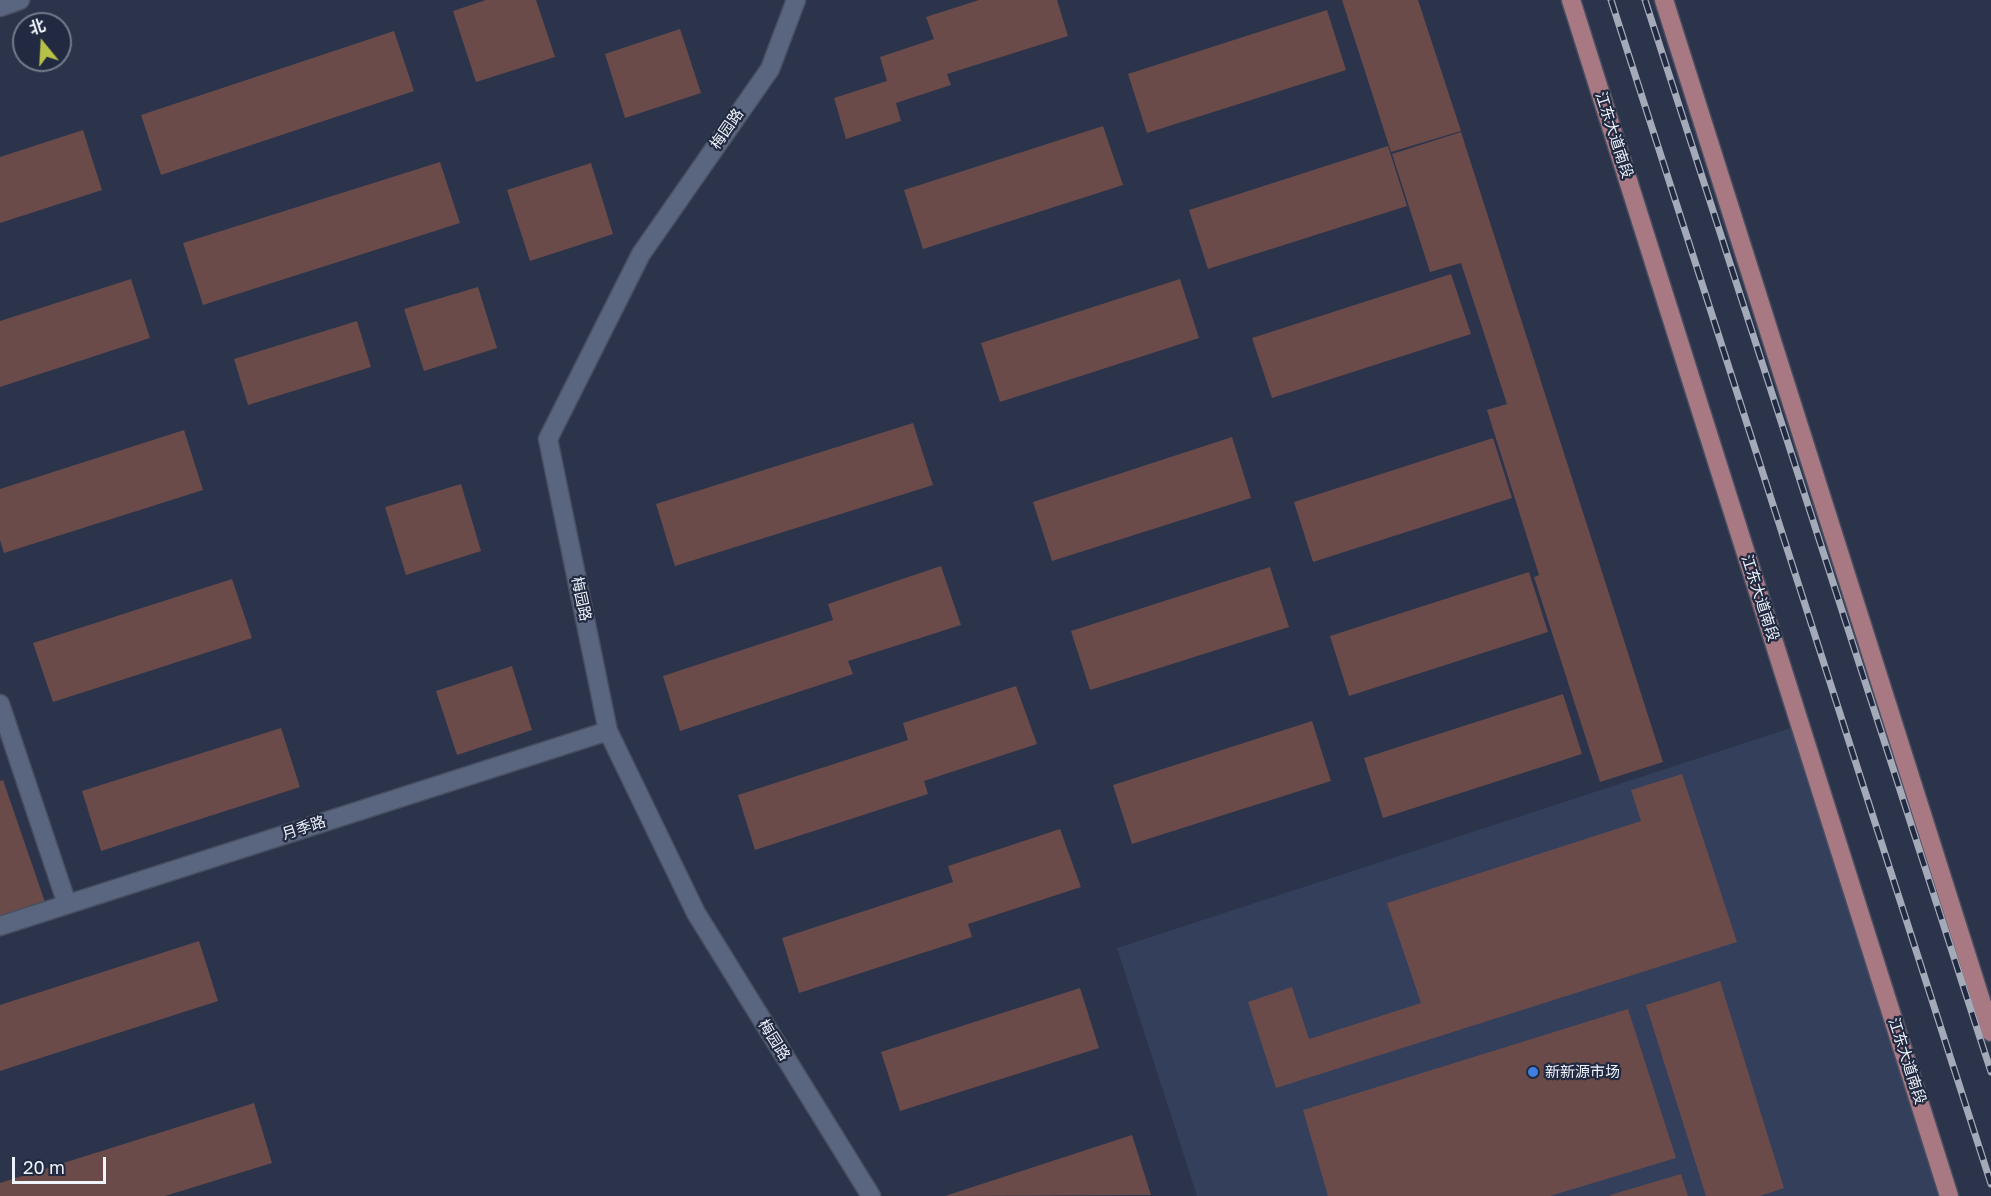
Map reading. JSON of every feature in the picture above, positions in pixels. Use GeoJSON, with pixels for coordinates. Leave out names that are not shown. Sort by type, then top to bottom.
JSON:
{"type":"FeatureCollection","features":[{"type":"Feature","properties":{"kind":"main road","name":"江东大道南段"},"geometry":{"type":"LineString","coordinates":[[1571,0],[1949,1196]]}},
{"type":"Feature","properties":{"kind":"main road"},"geometry":{"type":"LineString","coordinates":[[1664,0],[1991,1032]]}},
{"type":"Feature","properties":{"kind":"street"},"geometry":{"type":"LineString","coordinates":[[0,6],[20,0]]}},
{"type":"Feature","properties":{"kind":"street","name":"梅园路"},"geometry":{"type":"LineString","coordinates":[[796,0],[770,69],[641,254],[548,439],[608,731],[696,913],[871,1196]]}},
{"type":"Feature","properties":{"kind":"street"},"geometry":{"type":"LineString","coordinates":[[0,704],[67,904]]}},
{"type":"Feature","properties":{"kind":"street","name":"月季路"},"geometry":{"type":"LineString","coordinates":[[0,926],[608,731]]}},
{"type":"Feature","properties":{"kind":"shaded area","name":"新新源市场"},"geometry":{"type":"Polygon","coordinates":[[[1800,725],[1948,1196],[1197,1196],[1117,948],[1800,725]]]}},
{"type":"Feature","properties":{"kind":"building"},"geometry":{"type":"Polygon","coordinates":[[[486,0],[536,0],[555,57],[476,82],[453,11],[486,0]]]}},
{"type":"Feature","properties":{"kind":"building"},"geometry":{"type":"Polygon","coordinates":[[[979,0],[1057,0],[1068,36],[947,74],[951,85],[896,103],[901,121],[846,139],[834,98],[887,81],[880,57],[934,39],[926,17],[979,0]]]}},
{"type":"Feature","properties":{"kind":"building"},"geometry":{"type":"Polygon","coordinates":[[[1342,0],[1418,0],[1461,131],[1391,152],[1342,0]]]}},
{"type":"Feature","properties":{"kind":"building"},"geometry":{"type":"Polygon","coordinates":[[[1327,10],[1346,70],[1147,133],[1128,74],[1327,10]]]}},
{"type":"Feature","properties":{"kind":"building"},"geometry":{"type":"Polygon","coordinates":[[[680,29],[701,93],[625,118],[605,54],[680,29]]]}},
{"type":"Feature","properties":{"kind":"building"},"geometry":{"type":"Polygon","coordinates":[[[394,31],[414,91],[161,175],[141,115],[394,31]]]}},
{"type":"Feature","properties":{"kind":"building"},"geometry":{"type":"Polygon","coordinates":[[[1103,126],[1123,185],[923,249],[904,190],[1103,126]]]}},
{"type":"Feature","properties":{"kind":"building"},"geometry":{"type":"Polygon","coordinates":[[[83,130],[102,190],[0,223],[0,157],[83,130]]]}},
{"type":"Feature","properties":{"kind":"building"},"geometry":{"type":"Polygon","coordinates":[[[1461,132],[1663,762],[1600,782],[1534,577],[1539,575],[1487,410],[1507,404],[1461,263],[1430,272],[1392,154],[1461,132]]]}},
{"type":"Feature","properties":{"kind":"building"},"geometry":{"type":"Polygon","coordinates":[[[1388,146],[1407,206],[1208,269],[1189,210],[1388,146]]]}},
{"type":"Feature","properties":{"kind":"building"},"geometry":{"type":"Polygon","coordinates":[[[440,162],[460,223],[203,305],[183,243],[440,162]]]}},
{"type":"Feature","properties":{"kind":"building"},"geometry":{"type":"Polygon","coordinates":[[[591,163],[613,234],[530,261],[507,190],[591,163]]]}},
{"type":"Feature","properties":{"kind":"building"},"geometry":{"type":"Polygon","coordinates":[[[1451,274],[1471,334],[1272,398],[1252,338],[1451,274]]]}},
{"type":"Feature","properties":{"kind":"building"},"geometry":{"type":"Polygon","coordinates":[[[131,279],[150,338],[0,387],[0,321],[131,279]]]}},
{"type":"Feature","properties":{"kind":"building"},"geometry":{"type":"Polygon","coordinates":[[[1180,279],[1199,338],[1000,402],[981,343],[1180,279]]]}},
{"type":"Feature","properties":{"kind":"building"},"geometry":{"type":"Polygon","coordinates":[[[478,287],[497,348],[424,371],[404,309],[478,287]]]}},
{"type":"Feature","properties":{"kind":"building"},"geometry":{"type":"Polygon","coordinates":[[[357,321],[371,367],[248,405],[234,359],[357,321]]]}},
{"type":"Feature","properties":{"kind":"building"},"geometry":{"type":"Polygon","coordinates":[[[913,423],[933,485],[675,566],[656,504],[913,423]]]}},
{"type":"Feature","properties":{"kind":"building"},"geometry":{"type":"Polygon","coordinates":[[[184,430],[203,490],[4,553],[0,540],[0,489],[184,430]]]}},
{"type":"Feature","properties":{"kind":"building"},"geometry":{"type":"Polygon","coordinates":[[[1232,437],[1251,498],[1052,561],[1033,502],[1232,437]]]}},
{"type":"Feature","properties":{"kind":"building"},"geometry":{"type":"Polygon","coordinates":[[[1493,438],[1512,498],[1313,562],[1294,502],[1493,438]]]}},
{"type":"Feature","properties":{"kind":"building"},"geometry":{"type":"Polygon","coordinates":[[[461,484],[481,551],[406,575],[385,507],[461,484]]]}},
{"type":"Feature","properties":{"kind":"building"},"geometry":{"type":"Polygon","coordinates":[[[941,566],[961,625],[848,661],[853,674],[680,731],[663,676],[833,620],[828,604],[941,566]]]}},
{"type":"Feature","properties":{"kind":"building"},"geometry":{"type":"Polygon","coordinates":[[[1270,567],[1289,627],[1090,690],[1071,631],[1270,567]]]}},
{"type":"Feature","properties":{"kind":"building"},"geometry":{"type":"Polygon","coordinates":[[[1529,572],[1548,632],[1349,696],[1330,636],[1529,572]]]}},
{"type":"Feature","properties":{"kind":"building"},"geometry":{"type":"Polygon","coordinates":[[[232,579],[252,638],[53,702],[33,643],[232,579]]]}},
{"type":"Feature","properties":{"kind":"building"},"geometry":{"type":"Polygon","coordinates":[[[512,666],[532,730],[457,755],[436,691],[512,666]]]}},
{"type":"Feature","properties":{"kind":"building"},"geometry":{"type":"Polygon","coordinates":[[[1016,686],[1037,744],[924,781],[928,794],[755,850],[738,795],[908,740],[903,723],[1016,686]]]}},
{"type":"Feature","properties":{"kind":"building"},"geometry":{"type":"Polygon","coordinates":[[[1563,694],[1582,754],[1383,818],[1364,758],[1563,694]]]}},
{"type":"Feature","properties":{"kind":"building"},"geometry":{"type":"Polygon","coordinates":[[[1312,721],[1331,781],[1132,844],[1113,785],[1312,721]]]}},
{"type":"Feature","properties":{"kind":"building"},"geometry":{"type":"Polygon","coordinates":[[[281,728],[300,787],[101,851],[82,791],[281,728]]]}},
{"type":"Feature","properties":{"kind":"building"},"geometry":{"type":"Polygon","coordinates":[[[1682,774],[1737,942],[1276,1088],[1248,1002],[1292,987],[1309,1039],[1421,1003],[1387,903],[1641,821],[1631,790],[1682,774]]]}},
{"type":"Feature","properties":{"kind":"building"},"geometry":{"type":"Polygon","coordinates":[[[3,780],[46,905],[0,919],[0,781],[3,780]]]}},
{"type":"Feature","properties":{"kind":"building"},"geometry":{"type":"Polygon","coordinates":[[[1060,829],[1081,887],[968,924],[972,937],[799,993],[782,938],[953,882],[948,866],[1060,829]]]}},
{"type":"Feature","properties":{"kind":"building"},"geometry":{"type":"Polygon","coordinates":[[[199,941],[218,1001],[0,1071],[0,1005],[199,941]]]}},
{"type":"Feature","properties":{"kind":"building"},"geometry":{"type":"Polygon","coordinates":[[[1720,981],[1784,1188],[1760,1196],[1706,1196],[1646,1005],[1720,981]]]}},
{"type":"Feature","properties":{"kind":"building"},"geometry":{"type":"Polygon","coordinates":[[[1080,988],[1099,1048],[900,1111],[881,1052],[1080,988]]]}},
{"type":"Feature","properties":{"kind":"building"},"geometry":{"type":"Polygon","coordinates":[[[1628,1009],[1676,1158],[1550,1196],[1328,1196],[1303,1110],[1628,1009]]]}},
{"type":"Feature","properties":{"kind":"building"},"geometry":{"type":"Polygon","coordinates":[[[254,1103],[272,1163],[165,1196],[0,1196],[0,1183],[254,1103]]]}},
{"type":"Feature","properties":{"kind":"building"},"geometry":{"type":"Polygon","coordinates":[[[1132,1135],[1151,1195],[945,1196],[1132,1135]]]}},
{"type":"Feature","properties":{"kind":"building"},"geometry":{"type":"Polygon","coordinates":[[[1681,1174],[1688,1196],[1610,1196],[1610,1195],[1681,1174]]]}},
{"type":"Feature","properties":{"kind":"railway"},"geometry":{"type":"LineString","coordinates":[[1611,0],[1991,1184]]}},
{"type":"Feature","properties":{"kind":"railway"},"geometry":{"type":"LineString","coordinates":[[1645,0],[1991,1072]]}},
{"type":"Feature","properties":{"kind":"place","name":"新新源市场"},"geometry":{"type":"Point","coordinates":[1533,1072]}}]}
